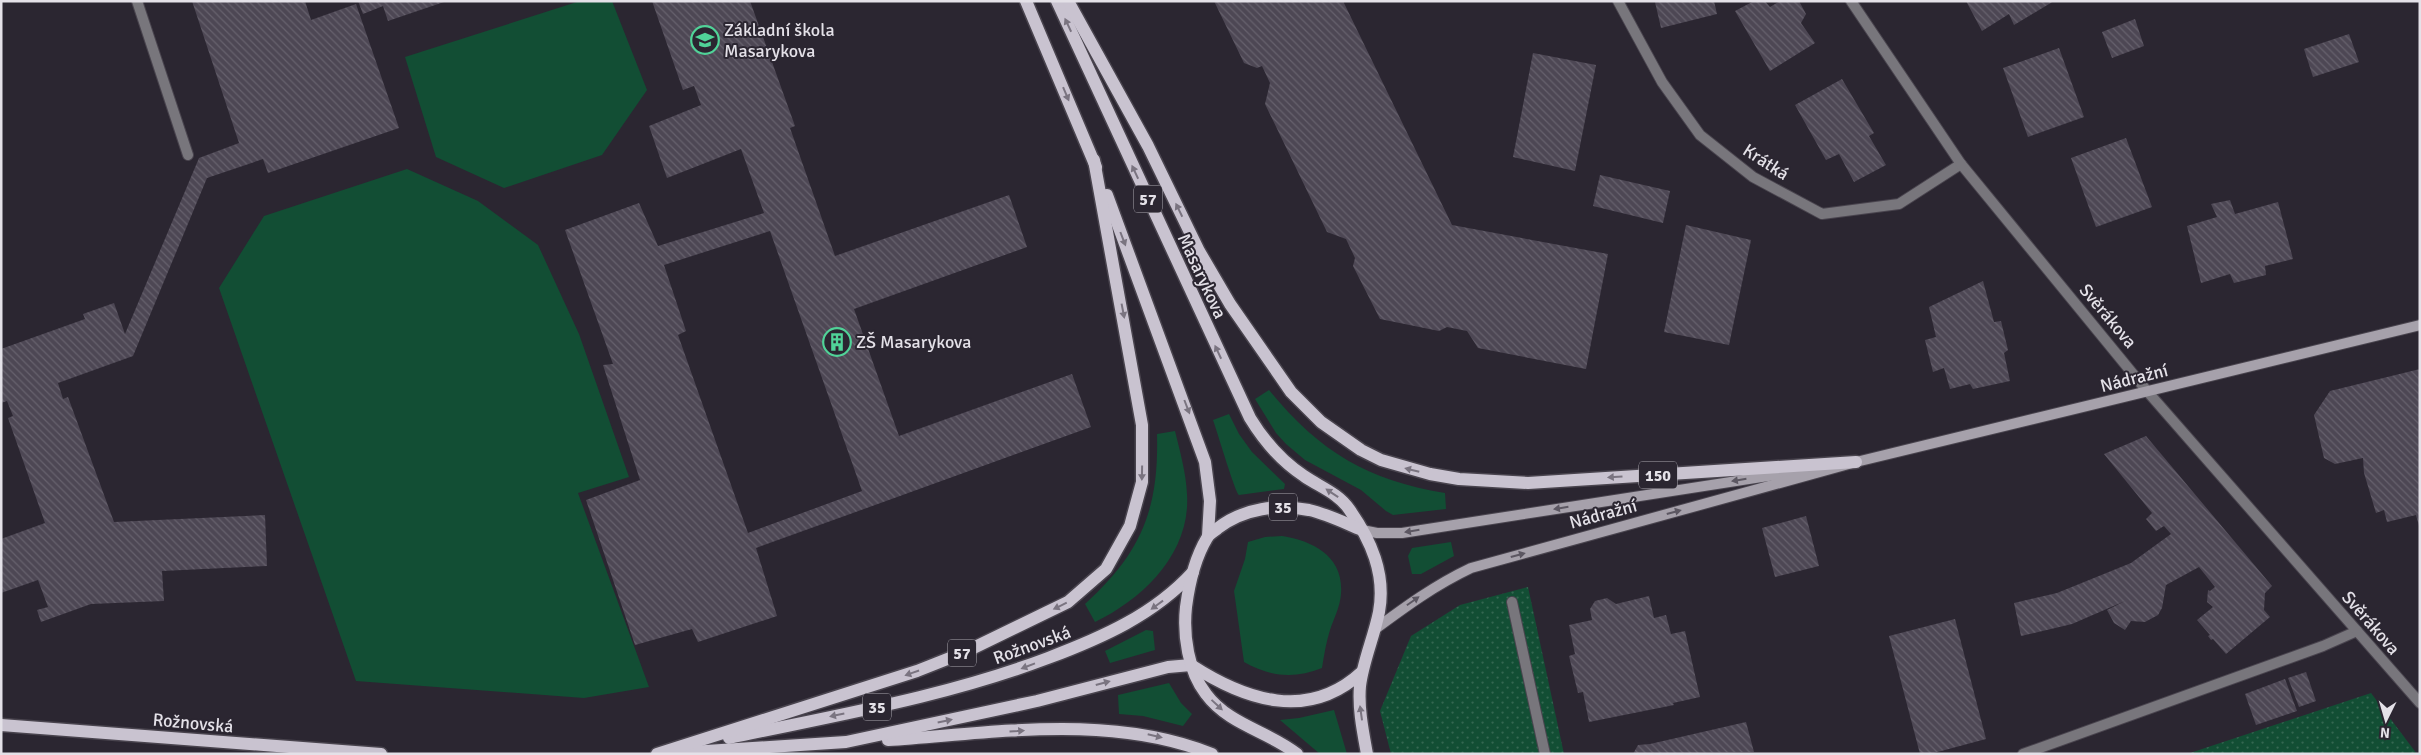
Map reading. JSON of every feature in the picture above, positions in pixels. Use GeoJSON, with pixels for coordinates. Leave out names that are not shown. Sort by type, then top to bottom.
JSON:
{"type":"FeatureCollection","features":[{"type":"Feature","properties":{"kind":"main road","name":"57"},"geometry":{"type":"LineString","coordinates":[[1026,1],[1094,160],[1205,462],[1210,501],[1208,536]]}},
{"type":"Feature","properties":{"kind":"main road","name":"Masarykova"},"geometry":{"type":"LineString","coordinates":[[1057,1],[1250,418],[1262,437],[1284,461],[1342,501],[1362,530],[1376,558],[1381,584],[1379,612],[1362,672]]}},
{"type":"Feature","properties":{"kind":"main road","name":"150"},"geometry":{"type":"LineString","coordinates":[[1068,1],[1148,146],[1199,251],[1230,304],[1290,392],[1322,422],[1361,450],[1381,460],[1430,474],[1460,479],[1528,483],[1856,462]]}},
{"type":"Feature","properties":{"kind":"main road","name":"57"},"geometry":{"type":"LineString","coordinates":[[658,754],[917,671],[965,652],[1068,602],[1106,569],[1130,526],[1142,482],[1142,424],[1094,160]]}},
{"type":"Feature","properties":{"kind":"main road","name":"Nádražní"},"geometry":{"type":"LineString","coordinates":[[1374,630],[1444,580],[1471,568],[1856,462],[2420,325]]}},
{"type":"Feature","properties":{"kind":"main road","name":"Nádražní"},"geometry":{"type":"LineString","coordinates":[[1362,530],[1378,533],[1402,533],[1856,462]]}},
{"type":"Feature","properties":{"kind":"main road","name":"35"},"geometry":{"type":"LineString","coordinates":[[1297,754],[1287,746],[1238,722],[1224,712],[1205,693],[1191,665],[1185,613],[1193,572],[1208,536],[1233,518],[1268,508],[1309,510],[1362,530]]}},
{"type":"Feature","properties":{"kind":"main road","name":"Rožnovská"},"geometry":{"type":"LineString","coordinates":[[658,754],[944,692],[1000,677],[1090,642],[1146,612],[1168,596],[1193,572]]}},
{"type":"Feature","properties":{"kind":"main road","name":"35"},"geometry":{"type":"LineString","coordinates":[[846,742],[1037,701],[1168,667],[1191,665]]}},
{"type":"Feature","properties":{"kind":"main road"},"geometry":{"type":"LineString","coordinates":[[1191,665],[1230,688],[1274,701],[1317,699],[1344,687],[1362,672]]}},
{"type":"Feature","properties":{"kind":"main road"},"geometry":{"type":"LineString","coordinates":[[1362,672],[1359,707],[1367,754]]}},
{"type":"Feature","properties":{"kind":"main road","name":"Rožnovská"},"geometry":{"type":"LineString","coordinates":[[1,725],[381,754]]}},
{"type":"Feature","properties":{"kind":"main road","name":"35"},"geometry":{"type":"LineString","coordinates":[[670,754],[1045,730],[1107,729],[1187,743],[1212,754]]}},
{"type":"Feature","properties":{"kind":"street"},"geometry":{"type":"LineString","coordinates":[[137,1],[188,155]]}},
{"type":"Feature","properties":{"kind":"street","name":"Krátká"},"geometry":{"type":"LineString","coordinates":[[1618,1],[1662,82],[1700,135],[1753,177],[1822,214],[1899,204],[1961,164]]}},
{"type":"Feature","properties":{"kind":"street","name":"Svěrákova"},"geometry":{"type":"LineString","coordinates":[[1851,1],[1961,164],[2147,391],[2420,703]]}},
{"type":"Feature","properties":{"kind":"street"},"geometry":{"type":"LineString","coordinates":[[1512,602],[1545,754]]}},
{"type":"Feature","properties":{"kind":"street"},"geometry":{"type":"LineString","coordinates":[[2023,754],[2323,646],[2357,631]]}},
{"type":"Feature","properties":{"kind":"green space"},"geometry":{"type":"Polygon","coordinates":[[[580,1],[612,1],[647,90],[602,155],[504,188],[436,157],[405,57],[580,1]]]}},
{"type":"Feature","properties":{"kind":"green space"},"geometry":{"type":"Polygon","coordinates":[[[407,169],[478,201],[538,245],[579,334],[629,477],[578,493],[649,687],[584,698],[356,681],[219,288],[264,216],[407,169]]]}},
{"type":"Feature","properties":{"kind":"green space"},"geometry":{"type":"Polygon","coordinates":[[[1269,390],[1307,430],[1347,460],[1368,471],[1392,480],[1445,493],[1446,509],[1393,515],[1361,490],[1305,460],[1276,433],[1255,399],[1269,390]]]}},
{"type":"Feature","properties":{"kind":"green space"},"geometry":{"type":"Polygon","coordinates":[[[1229,414],[1239,434],[1252,452],[1285,484],[1284,489],[1239,495],[1213,420],[1229,414]]]}},
{"type":"Feature","properties":{"kind":"green space"},"geometry":{"type":"Polygon","coordinates":[[[1175,431],[1184,470],[1187,494],[1186,515],[1181,536],[1160,572],[1146,587],[1130,601],[1095,622],[1085,604],[1120,567],[1133,548],[1150,508],[1157,461],[1157,434],[1175,431]]]}},
{"type":"Feature","properties":{"kind":"green space"},"geometry":{"type":"Polygon","coordinates":[[[1282,536],[1305,542],[1325,553],[1338,570],[1341,581],[1341,594],[1325,649],[1322,668],[1302,674],[1283,675],[1263,671],[1244,662],[1234,591],[1245,559],[1248,542],[1265,537],[1282,536]]]}},
{"type":"Feature","properties":{"kind":"green space"},"geometry":{"type":"Polygon","coordinates":[[[1451,542],[1454,556],[1421,574],[1412,574],[1408,556],[1412,548],[1451,542]]]}},
{"type":"Feature","properties":{"kind":"green space"},"geometry":{"type":"Polygon","coordinates":[[[1528,587],[1564,754],[1391,754],[1380,711],[1411,636],[1460,605],[1528,587]]]}},
{"type":"Feature","properties":{"kind":"green space"},"geometry":{"type":"Polygon","coordinates":[[[1146,630],[1153,631],[1155,650],[1110,663],[1105,651],[1146,630]]]}},
{"type":"Feature","properties":{"kind":"green space"},"geometry":{"type":"Polygon","coordinates":[[[1169,683],[1181,703],[1192,714],[1183,726],[1143,716],[1119,714],[1118,695],[1169,683]]]}},
{"type":"Feature","properties":{"kind":"green space"},"geometry":{"type":"Polygon","coordinates":[[[2371,693],[2417,754],[2187,754],[2371,693]]]}},
{"type":"Feature","properties":{"kind":"green space"},"geometry":{"type":"Polygon","coordinates":[[[1334,710],[1347,754],[1320,754],[1280,720],[1299,718],[1334,710]]]}},
{"type":"Feature","properties":{"kind":"building"},"geometry":{"type":"Polygon","coordinates":[[[192,1],[305,1],[311,20],[356,4],[399,128],[268,173],[263,159],[207,178],[133,356],[58,383],[63,399],[68,397],[114,522],[265,515],[267,566],[162,571],[164,601],[91,604],[41,622],[37,610],[48,607],[38,580],[1,593],[1,539],[45,523],[8,418],[13,416],[7,401],[1,403],[1,349],[85,319],[83,314],[114,303],[125,334],[199,158],[239,143],[192,1]]]}},
{"type":"Feature","properties":{"kind":"building"},"geometry":{"type":"Polygon","coordinates":[[[358,1],[444,2],[388,21],[383,6],[363,14],[358,1]]]}},
{"type":"Feature","properties":{"kind":"building"},"geometry":{"type":"Polygon","coordinates":[[[652,1],[750,1],[795,126],[790,128],[835,256],[1009,195],[1027,247],[854,309],[899,436],[1072,374],[1091,427],[756,548],[777,616],[698,642],[692,629],[635,645],[586,500],[640,480],[603,365],[613,364],[565,230],[639,203],[658,246],[764,213],[741,149],[667,178],[649,126],[701,105],[694,86],[683,90],[652,1]],[[770,231],[664,265],[686,331],[678,335],[748,533],[862,491],[770,231]]]}},
{"type":"Feature","properties":{"kind":"building"},"geometry":{"type":"Polygon","coordinates":[[[1214,1],[1343,1],[1452,225],[1608,254],[1586,369],[1478,348],[1467,331],[1447,327],[1439,331],[1380,319],[1353,266],[1355,258],[1346,239],[1327,232],[1265,104],[1270,83],[1262,66],[1257,68],[1244,63],[1214,1]]]}},
{"type":"Feature","properties":{"kind":"building"},"geometry":{"type":"Polygon","coordinates":[[[1714,1],[1717,14],[1661,28],[1655,2],[1714,1]]]}},
{"type":"Feature","properties":{"kind":"building"},"geometry":{"type":"Polygon","coordinates":[[[1754,1],[1765,1],[1770,7],[1780,1],[1799,1],[1806,14],[1801,23],[1815,43],[1770,71],[1735,11],[1754,1]]]}},
{"type":"Feature","properties":{"kind":"building"},"geometry":{"type":"Polygon","coordinates":[[[1966,1],[2054,1],[2014,25],[2009,14],[1982,31],[1966,1]]]}},
{"type":"Feature","properties":{"kind":"building"},"geometry":{"type":"Polygon","coordinates":[[[2135,19],[2144,46],[2112,58],[2102,32],[2135,19]]]}},
{"type":"Feature","properties":{"kind":"building"},"geometry":{"type":"Polygon","coordinates":[[[2349,34],[2359,62],[2313,77],[2304,49],[2349,34]]]}},
{"type":"Feature","properties":{"kind":"building"},"geometry":{"type":"Polygon","coordinates":[[[2059,48],[2084,117],[2028,137],[2003,68],[2059,48]]]}},
{"type":"Feature","properties":{"kind":"building"},"geometry":{"type":"Polygon","coordinates":[[[1533,53],[1596,65],[1575,171],[1513,157],[1533,53]]]}},
{"type":"Feature","properties":{"kind":"building"},"geometry":{"type":"Polygon","coordinates":[[[1842,79],[1874,133],[1869,136],[1886,165],[1854,182],[1839,154],[1826,160],[1795,105],[1842,79]]]}},
{"type":"Feature","properties":{"kind":"building"},"geometry":{"type":"Polygon","coordinates":[[[2126,138],[2152,207],[2096,227],[2071,158],[2126,138]]]}},
{"type":"Feature","properties":{"kind":"building"},"geometry":{"type":"Polygon","coordinates":[[[1600,175],[1670,191],[1663,223],[1593,206],[1600,175]]]}},
{"type":"Feature","properties":{"kind":"building"},"geometry":{"type":"Polygon","coordinates":[[[2230,200],[2235,214],[2278,202],[2293,259],[2265,266],[2266,275],[2234,283],[2230,274],[2201,283],[2187,226],[2217,217],[2211,204],[2230,200]]]}},
{"type":"Feature","properties":{"kind":"building"},"geometry":{"type":"Polygon","coordinates":[[[1686,225],[1751,240],[1729,345],[1664,332],[1686,225]]]}},
{"type":"Feature","properties":{"kind":"building"},"geometry":{"type":"Polygon","coordinates":[[[1983,281],[1994,322],[2001,321],[2008,350],[2004,353],[2010,381],[1973,389],[1970,384],[1950,389],[1944,368],[1933,372],[1925,340],[1936,337],[1929,307],[1983,281]]]}},
{"type":"Feature","properties":{"kind":"building"},"geometry":{"type":"Polygon","coordinates":[[[2420,369],[2419,526],[2416,515],[2387,522],[2384,510],[2376,513],[2364,473],[2363,458],[2335,464],[2324,458],[2314,415],[2330,391],[2420,369]]]}},
{"type":"Feature","properties":{"kind":"building"},"geometry":{"type":"Polygon","coordinates":[[[2146,436],[2272,586],[2265,593],[2264,610],[2270,617],[2226,654],[2213,639],[2211,640],[2208,636],[2210,635],[2197,620],[2213,607],[2207,602],[2208,590],[2210,591],[2215,587],[2199,567],[2166,585],[2162,608],[2158,615],[2145,622],[2131,621],[2125,630],[2114,623],[2107,610],[2125,601],[2072,624],[2021,636],[2014,603],[2057,593],[2131,563],[2171,534],[2164,526],[2156,531],[2146,519],[2152,513],[2104,454],[2146,436]]]}},
{"type":"Feature","properties":{"kind":"building"},"geometry":{"type":"Polygon","coordinates":[[[1806,516],[1819,566],[1775,577],[1762,528],[1806,516]]]}},
{"type":"Feature","properties":{"kind":"building"},"geometry":{"type":"Polygon","coordinates":[[[1649,596],[1654,618],[1666,615],[1671,634],[1685,631],[1700,697],[1673,703],[1674,705],[1589,722],[1583,692],[1578,693],[1569,656],[1575,654],[1569,625],[1592,620],[1590,609],[1595,601],[1607,598],[1616,604],[1649,596]]]}},
{"type":"Feature","properties":{"kind":"building"},"geometry":{"type":"Polygon","coordinates":[[[1955,619],[1986,739],[1930,754],[1920,754],[1889,636],[1955,619]]]}},
{"type":"Feature","properties":{"kind":"building"},"geometry":{"type":"Polygon","coordinates":[[[2306,672],[2316,701],[2299,707],[2288,678],[2306,672]]]}},
{"type":"Feature","properties":{"kind":"building"},"geometry":{"type":"Polygon","coordinates":[[[2285,679],[2297,711],[2256,725],[2245,694],[2285,679]]]}},
{"type":"Feature","properties":{"kind":"building"},"geometry":{"type":"Polygon","coordinates":[[[1746,722],[1754,752],[1633,754],[1638,745],[1650,744],[1746,722]]]}},
{"type":"Feature","properties":{"kind":"place","name":"Základní škola Masarykova"},"geometry":{"type":"Point","coordinates":[705,40]}},
{"type":"Feature","properties":{"kind":"place","name":"ZŠ Masarykova"},"geometry":{"type":"Point","coordinates":[837,342]}}]}
